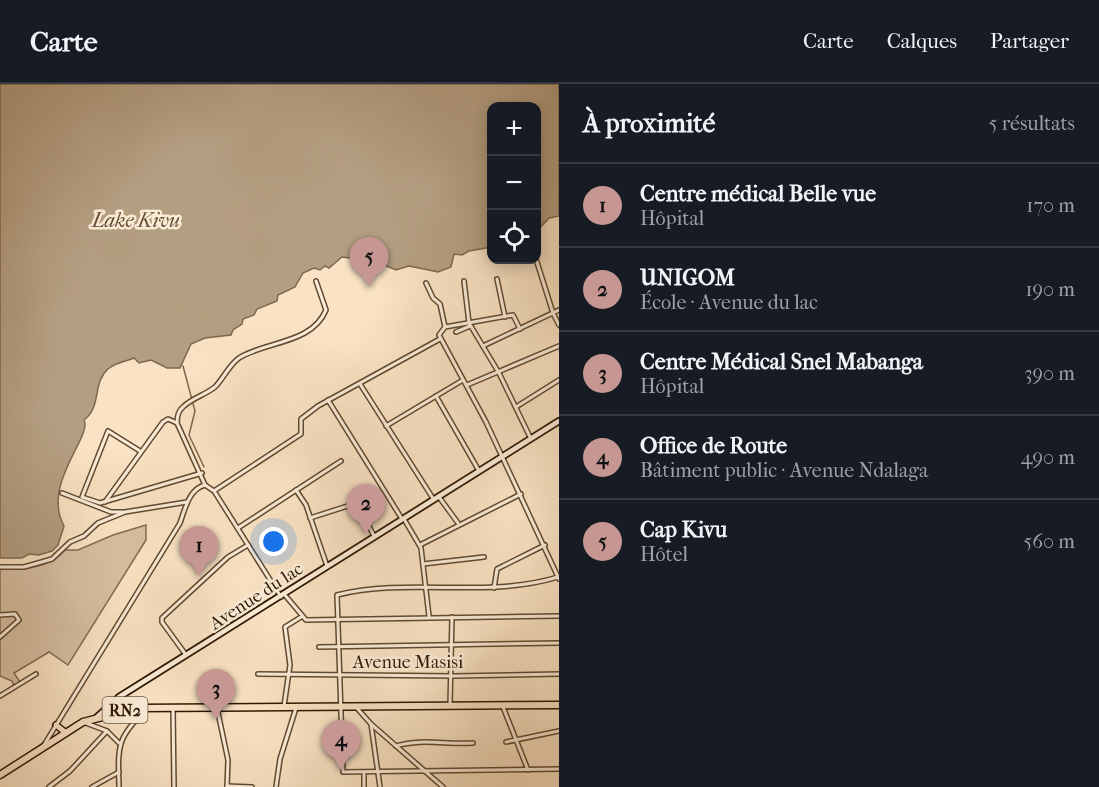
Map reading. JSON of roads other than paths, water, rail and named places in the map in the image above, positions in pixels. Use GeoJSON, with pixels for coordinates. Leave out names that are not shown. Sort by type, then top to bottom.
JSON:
{"type":"FeatureCollection","features":[{"type":"Feature","properties":{"kind":"highway","name":"RN2"},"geometry":{"type":"LineString","coordinates":[[0,775],[83,722],[150,707],[559,705]]}},
{"type":"Feature","properties":{"kind":"main road","name":"Avenue du lac"},"geometry":{"type":"LineString","coordinates":[[96,718],[119,697],[559,421]]}},
{"type":"Feature","properties":{"kind":"main road"},"geometry":{"type":"LineString","coordinates":[[56,725],[66,733]]}},
{"type":"Feature","properties":{"kind":"street"},"geometry":{"type":"LineString","coordinates":[[538,264],[553,313],[559,325]]}},
{"type":"Feature","properties":{"kind":"street"},"geometry":{"type":"LineString","coordinates":[[497,279],[505,316]]}},
{"type":"Feature","properties":{"kind":"street"},"geometry":{"type":"LineString","coordinates":[[316,281],[326,310],[315,325],[305,334],[272,343],[239,358],[215,386],[181,409],[177,423],[202,473],[205,485],[214,491],[283,596],[306,620],[429,616],[559,616]]}},
{"type":"Feature","properties":{"kind":"street"},"geometry":{"type":"LineString","coordinates":[[464,281],[470,324],[499,373],[531,439]]}},
{"type":"Feature","properties":{"kind":"street"},"geometry":{"type":"LineString","coordinates":[[426,283],[433,298],[440,304],[445,327]]}},
{"type":"Feature","properties":{"kind":"street"},"geometry":{"type":"LineString","coordinates":[[483,346],[559,310]]}},
{"type":"Feature","properties":{"kind":"street"},"geometry":{"type":"LineString","coordinates":[[520,329],[513,316],[505,316],[445,327],[440,331],[440,339],[503,457],[558,570],[559,578],[494,588],[385,589],[337,595],[343,771],[364,773],[559,769]]}},
{"type":"Feature","properties":{"kind":"street"},"geometry":{"type":"LineString","coordinates":[[456,332],[470,324]]}},
{"type":"Feature","properties":{"kind":"street"},"geometry":{"type":"LineString","coordinates":[[214,491],[301,434],[302,417],[407,355],[440,339]]}},
{"type":"Feature","properties":{"kind":"street"},"geometry":{"type":"LineString","coordinates":[[466,386],[559,346]]}},
{"type":"Feature","properties":{"kind":"street"},"geometry":{"type":"LineString","coordinates":[[386,426],[463,380]]}},
{"type":"Feature","properties":{"kind":"street"},"geometry":{"type":"LineString","coordinates":[[516,407],[559,380]]}},
{"type":"Feature","properties":{"kind":"street"},"geometry":{"type":"LineString","coordinates":[[360,384],[436,498],[458,523]]}},
{"type":"Feature","properties":{"kind":"street"},"geometry":{"type":"LineString","coordinates":[[436,396],[479,471]]}},
{"type":"Feature","properties":{"kind":"street"},"geometry":{"type":"LineString","coordinates":[[328,400],[420,545],[429,616]]}},
{"type":"Feature","properties":{"kind":"street"},"geometry":{"type":"LineString","coordinates":[[105,502],[140,451],[165,420],[177,423]]}},
{"type":"Feature","properties":{"kind":"street"},"geometry":{"type":"LineString","coordinates":[[140,451],[108,431],[82,497],[97,503],[105,502],[202,473]]}},
{"type":"Feature","properties":{"kind":"street"},"geometry":{"type":"LineString","coordinates":[[238,528],[342,461]]}},
{"type":"Feature","properties":{"kind":"street"},"geometry":{"type":"LineString","coordinates":[[42,749],[180,523],[187,502],[196,488],[205,485]]}},
{"type":"Feature","properties":{"kind":"street"},"geometry":{"type":"LineString","coordinates":[[296,490],[310,518],[327,566]]}},
{"type":"Feature","properties":{"kind":"street"},"geometry":{"type":"LineString","coordinates":[[62,493],[111,512],[125,512],[187,502]]}},
{"type":"Feature","properties":{"kind":"street"},"geometry":{"type":"LineString","coordinates":[[420,545],[458,523],[521,494]]}},
{"type":"Feature","properties":{"kind":"street"},"geometry":{"type":"LineString","coordinates":[[310,518],[357,503],[374,536]]}},
{"type":"Feature","properties":{"kind":"street"},"geometry":{"type":"LineString","coordinates":[[0,567],[14,568],[52,559],[70,542],[84,536],[98,524],[125,512]]}},
{"type":"Feature","properties":{"kind":"street"},"geometry":{"type":"LineString","coordinates":[[187,656],[162,622],[162,618],[228,557],[248,545]]}},
{"type":"Feature","properties":{"kind":"street"},"geometry":{"type":"LineString","coordinates":[[494,588],[497,569],[545,545]]}},
{"type":"Feature","properties":{"kind":"street"},"geometry":{"type":"LineString","coordinates":[[423,564],[484,557]]}},
{"type":"Feature","properties":{"kind":"street"},"geometry":{"type":"LineString","coordinates":[[0,615],[15,614],[19,620],[0,637]]}},
{"type":"Feature","properties":{"kind":"street"},"geometry":{"type":"LineString","coordinates":[[284,706],[290,665],[285,627],[301,616]]}},
{"type":"Feature","properties":{"kind":"street"},"geometry":{"type":"LineString","coordinates":[[450,705],[452,617]]}},
{"type":"Feature","properties":{"kind":"street"},"geometry":{"type":"LineString","coordinates":[[319,647],[559,643]]}},
{"type":"Feature","properties":{"kind":"street"},"geometry":{"type":"LineString","coordinates":[[0,696],[36,674]]}},
{"type":"Feature","properties":{"kind":"street","name":"Avenue Masisi"},"geometry":{"type":"LineString","coordinates":[[258,674],[288,676],[559,674]]}},
{"type":"Feature","properties":{"kind":"street"},"geometry":{"type":"LineString","coordinates":[[502,705],[528,770]]}},
{"type":"Feature","properties":{"kind":"street"},"geometry":{"type":"LineString","coordinates":[[217,706],[228,760],[227,786],[252,787]]}},
{"type":"Feature","properties":{"kind":"street"},"geometry":{"type":"LineString","coordinates":[[276,787],[280,759],[296,706]]}},
{"type":"Feature","properties":{"kind":"street"},"geometry":{"type":"LineString","coordinates":[[355,706],[371,724],[443,787]]}},
{"type":"Feature","properties":{"kind":"street"},"geometry":{"type":"LineString","coordinates":[[119,787],[119,744],[129,727],[150,707]]}},
{"type":"Feature","properties":{"kind":"street"},"geometry":{"type":"LineString","coordinates":[[173,707],[174,787]]}},
{"type":"Feature","properties":{"kind":"street"},"geometry":{"type":"LineString","coordinates":[[83,722],[107,731],[119,744]]}},
{"type":"Feature","properties":{"kind":"street"},"geometry":{"type":"LineString","coordinates":[[371,724],[380,787]]}},
{"type":"Feature","properties":{"kind":"street"},"geometry":{"type":"LineString","coordinates":[[49,787],[70,771],[107,731]]}},
{"type":"Feature","properties":{"kind":"street"},"geometry":{"type":"LineString","coordinates":[[506,742],[559,731]]}},
{"type":"Feature","properties":{"kind":"street"},"geometry":{"type":"LineString","coordinates":[[396,746],[412,741],[431,740],[444,744],[474,743]]}},
{"type":"Feature","properties":{"kind":"street"},"geometry":{"type":"LineString","coordinates":[[92,787],[119,772]]}},
{"type":"Feature","properties":{"kind":"street"},"geometry":{"type":"LineString","coordinates":[[364,773],[364,787]]}},
{"type":"Feature","properties":{"kind":"water","name":"Lake Kivu"},"geometry":{"type":"Polygon","coordinates":[[[0,84],[559,84],[559,216],[549,218],[541,227],[541,102],[487,102],[487,248],[469,251],[462,255],[454,254],[451,267],[438,272],[409,266],[396,270],[376,262],[374,252],[351,255],[349,258],[342,257],[329,268],[325,266],[320,270],[314,268],[303,273],[295,287],[278,295],[277,301],[257,309],[254,315],[243,319],[242,324],[233,330],[231,335],[205,338],[191,344],[180,368],[167,368],[151,360],[139,363],[134,358],[117,363],[108,369],[100,381],[93,409],[84,420],[85,427],[63,478],[59,494],[59,510],[64,526],[58,545],[52,551],[39,555],[0,558],[0,84]]]}},
{"type":"Feature","properties":{"kind":"waterway"},"geometry":{"type":"LineString","coordinates":[[183,366],[195,411],[189,435],[204,467]]}},
{"type":"Feature","properties":{"kind":"place","name":"Cap Kivu"},"geometry":{"type":"Point","coordinates":[369,287]}},
{"type":"Feature","properties":{"kind":"place","name":"UNIGOM"},"geometry":{"type":"Point","coordinates":[366,534]}},
{"type":"Feature","properties":{"kind":"place","name":"Centre médical Belle vue"},"geometry":{"type":"Point","coordinates":[199,576]}},
{"type":"Feature","properties":{"kind":"place","name":"Centre Médical Snel Mabanga"},"geometry":{"type":"Point","coordinates":[216,719]}},
{"type":"Feature","properties":{"kind":"place","name":"Office de Route"},"geometry":{"type":"Point","coordinates":[341,770]}}]}
